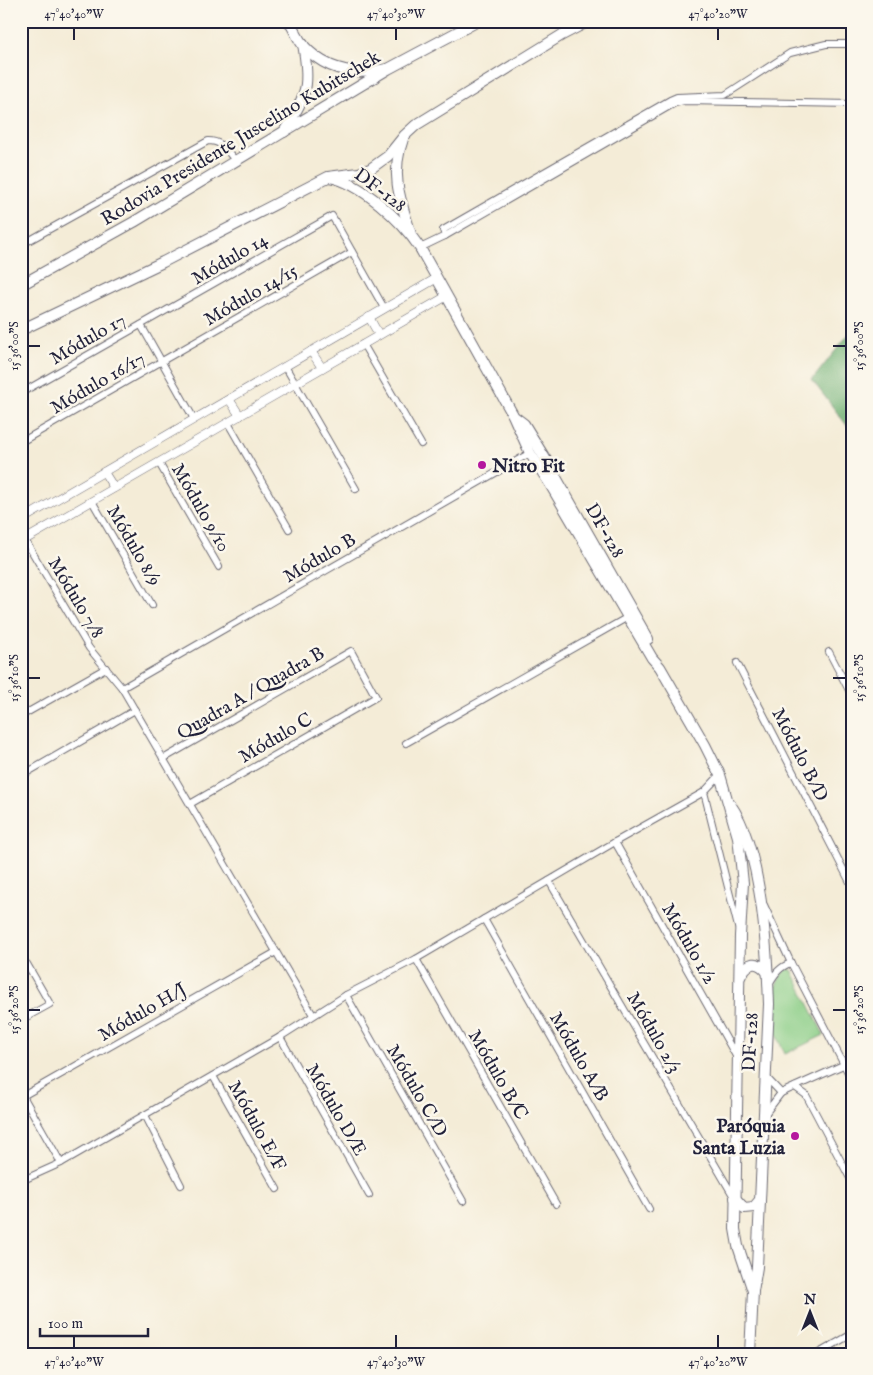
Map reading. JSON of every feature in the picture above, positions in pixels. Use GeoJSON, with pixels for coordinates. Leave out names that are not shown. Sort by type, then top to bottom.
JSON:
{"type":"FeatureCollection","features":[{"type":"Feature","properties":{"kind":"main road"},"geometry":{"type":"LineString","coordinates":[[289,21],[302,44],[320,60],[336,69],[355,72],[388,69]]}},
{"type":"Feature","properties":{"kind":"main road","name":"Rodovia Presidente Juscelino Kubitschek"},"geometry":{"type":"LineString","coordinates":[[21,285],[134,222],[388,69],[478,21]]}},
{"type":"Feature","properties":{"kind":"main road"},"geometry":{"type":"LineString","coordinates":[[21,330],[164,262],[328,177],[359,173],[370,169],[388,156],[404,136],[416,125],[527,56],[589,21]]}},
{"type":"Feature","properties":{"kind":"main road"},"geometry":{"type":"LineString","coordinates":[[284,132],[303,100],[307,86],[307,71],[302,44]]}},
{"type":"Feature","properties":{"kind":"main road","name":"DF-128"},"geometry":{"type":"LineString","coordinates":[[404,136],[397,155],[396,176],[400,198],[411,235]]}},
{"type":"Feature","properties":{"kind":"main road","name":"DF-128"},"geometry":{"type":"LineString","coordinates":[[328,177],[337,178],[350,184],[378,203],[411,235],[420,248],[513,415],[530,453],[555,485],[604,561],[657,655],[660,667]]}},
{"type":"Feature","properties":{"kind":"main road","name":"DF-128"},"geometry":{"type":"LineString","coordinates":[[513,415],[524,424],[546,460],[555,485],[604,576],[705,745],[720,775],[728,801],[731,818],[738,838],[743,883],[740,936],[735,1198],[736,1236],[753,1292]]}},
{"type":"Feature","properties":{"kind":"main road"},"geometry":{"type":"LineString","coordinates":[[529,433],[530,453],[546,460]]}},
{"type":"Feature","properties":{"kind":"main road"},"geometry":{"type":"LineString","coordinates":[[604,561],[604,576]]}},
{"type":"Feature","properties":{"kind":"main road","name":"DF-128"},"geometry":{"type":"LineString","coordinates":[[728,801],[738,816],[748,841],[760,897],[768,973],[769,1004],[757,1267],[753,1292],[750,1354]]}},
{"type":"Feature","properties":{"kind":"main road"},"geometry":{"type":"LineString","coordinates":[[740,977],[748,964],[753,963],[759,965],[768,973]]}},
{"type":"Feature","properties":{"kind":"main road"},"geometry":{"type":"LineString","coordinates":[[735,1198],[744,1208],[754,1206],[759,1201]]}},
{"type":"Feature","properties":{"kind":"street"},"geometry":{"type":"LineString","coordinates":[[445,236],[443,230],[676,97],[725,95],[790,53],[826,44],[852,44]]}},
{"type":"Feature","properties":{"kind":"street"},"geometry":{"type":"LineString","coordinates":[[420,248],[445,236],[675,103],[684,101],[852,104]]}},
{"type":"Feature","properties":{"kind":"street"},"geometry":{"type":"LineString","coordinates":[[21,245],[208,141],[216,141],[235,160]]}},
{"type":"Feature","properties":{"kind":"street","name":"Módulo 14"},"geometry":{"type":"LineString","coordinates":[[141,325],[332,216],[352,252]]}},
{"type":"Feature","properties":{"kind":"street"},"geometry":{"type":"LineString","coordinates":[[352,252],[384,308]]}},
{"type":"Feature","properties":{"kind":"street","name":"Módulo 14/15"},"geometry":{"type":"LineString","coordinates":[[162,362],[352,252]]}},
{"type":"Feature","properties":{"kind":"street"},"geometry":{"type":"LineString","coordinates":[[21,520],[436,278]]}},
{"type":"Feature","properties":{"kind":"street"},"geometry":{"type":"LineString","coordinates":[[23,541],[447,296]]}},
{"type":"Feature","properties":{"kind":"street"},"geometry":{"type":"LineString","coordinates":[[369,317],[379,335]]}},
{"type":"Feature","properties":{"kind":"street"},"geometry":{"type":"LineString","coordinates":[[141,325],[194,419]]}},
{"type":"Feature","properties":{"kind":"street","name":"Módulo 17"},"geometry":{"type":"LineString","coordinates":[[21,393],[141,325]]}},
{"type":"Feature","properties":{"kind":"street"},"geometry":{"type":"LineString","coordinates":[[364,344],[421,444]]}},
{"type":"Feature","properties":{"kind":"street"},"geometry":{"type":"LineString","coordinates":[[311,351],[322,368]]}},
{"type":"Feature","properties":{"kind":"street","name":"Módulo 16/17"},"geometry":{"type":"LineString","coordinates":[[21,442],[162,362]]}},
{"type":"Feature","properties":{"kind":"street"},"geometry":{"type":"LineString","coordinates":[[285,366],[356,489]]}},
{"type":"Feature","properties":{"kind":"street"},"geometry":{"type":"LineString","coordinates":[[229,399],[240,416]]}},
{"type":"Feature","properties":{"kind":"street"},"geometry":{"type":"LineString","coordinates":[[228,423],[289,529]]}},
{"type":"Feature","properties":{"kind":"street","name":"Módulo B"},"geometry":{"type":"LineString","coordinates":[[122,688],[530,453]]}},
{"type":"Feature","properties":{"kind":"street","name":"Módulo 9/10"},"geometry":{"type":"LineString","coordinates":[[159,462],[219,567]]}},
{"type":"Feature","properties":{"kind":"street"},"geometry":{"type":"LineString","coordinates":[[104,472],[114,488]]}},
{"type":"Feature","properties":{"kind":"street","name":"Módulo 8/9"},"geometry":{"type":"LineString","coordinates":[[92,501],[152,605]]}},
{"type":"Feature","properties":{"kind":"street","name":"Módulo 7/8"},"geometry":{"type":"LineString","coordinates":[[23,541],[89,648],[122,688],[313,1015]]}},
{"type":"Feature","properties":{"kind":"street"},"geometry":{"type":"LineString","coordinates":[[406,743],[628,617]]}},
{"type":"Feature","properties":{"kind":"street","name":"Módulo C"},"geometry":{"type":"LineString","coordinates":[[190,804],[376,696],[351,652]]}},
{"type":"Feature","properties":{"kind":"street","name":"Quadra A / Quadra B"},"geometry":{"type":"LineString","coordinates":[[163,758],[351,652]]}},
{"type":"Feature","properties":{"kind":"street"},"geometry":{"type":"LineString","coordinates":[[829,652],[852,696]]}},
{"type":"Feature","properties":{"kind":"street","name":"Módulo B/D"},"geometry":{"type":"LineString","coordinates":[[737,663],[852,886]]}},
{"type":"Feature","properties":{"kind":"street"},"geometry":{"type":"LineString","coordinates":[[21,716],[106,668]]}},
{"type":"Feature","properties":{"kind":"street"},"geometry":{"type":"LineString","coordinates":[[21,776],[135,710]]}},
{"type":"Feature","properties":{"kind":"street"},"geometry":{"type":"LineString","coordinates":[[21,1182],[61,1163],[280,1037],[346,995],[416,958],[704,792],[720,775]]}},
{"type":"Feature","properties":{"kind":"street"},"geometry":{"type":"LineString","coordinates":[[704,792],[740,936]]}},
{"type":"Feature","properties":{"kind":"street","name":"Módulo 1/2"},"geometry":{"type":"LineString","coordinates":[[615,842],[738,1060]]}},
{"type":"Feature","properties":{"kind":"street","name":"Módulo 2/3"},"geometry":{"type":"LineString","coordinates":[[549,880],[735,1198]]}},
{"type":"Feature","properties":{"kind":"street"},"geometry":{"type":"LineString","coordinates":[[760,897],[791,963],[852,1080]]}},
{"type":"Feature","properties":{"kind":"street","name":"Módulo A/B"},"geometry":{"type":"LineString","coordinates":[[484,919],[649,1209]]}},
{"type":"Feature","properties":{"kind":"street","name":"Módulo H/J"},"geometry":{"type":"LineString","coordinates":[[22,1097],[276,952]]}},
{"type":"Feature","properties":{"kind":"street","name":"Módulo B/C"},"geometry":{"type":"LineString","coordinates":[[416,958],[556,1204]]}},
{"type":"Feature","properties":{"kind":"street"},"geometry":{"type":"LineString","coordinates":[[768,985],[782,967],[791,963]]}},
{"type":"Feature","properties":{"kind":"street"},"geometry":{"type":"LineString","coordinates":[[21,1020],[50,1004],[24,966]]}},
{"type":"Feature","properties":{"kind":"street","name":"Módulo C/D"},"geometry":{"type":"LineString","coordinates":[[346,995],[463,1201]]}},
{"type":"Feature","properties":{"kind":"street","name":"Módulo D/E"},"geometry":{"type":"LineString","coordinates":[[280,1037],[369,1195]]}},
{"type":"Feature","properties":{"kind":"street"},"geometry":{"type":"LineString","coordinates":[[764,1116],[781,1093],[852,1061]]}},
{"type":"Feature","properties":{"kind":"street","name":"Módulo E/F"},"geometry":{"type":"LineString","coordinates":[[213,1076],[277,1189]]}},
{"type":"Feature","properties":{"kind":"street"},"geometry":{"type":"LineString","coordinates":[[765,1076],[781,1093]]}},
{"type":"Feature","properties":{"kind":"street"},"geometry":{"type":"LineString","coordinates":[[796,1087],[806,1095],[852,1182]]}},
{"type":"Feature","properties":{"kind":"street"},"geometry":{"type":"LineString","coordinates":[[22,1097],[61,1163]]}},
{"type":"Feature","properties":{"kind":"street"},"geometry":{"type":"LineString","coordinates":[[145,1115],[181,1185]]}},
{"type":"Feature","properties":{"kind":"street"},"geometry":{"type":"LineString","coordinates":[[817,1354],[852,1334]]}},
{"type":"Feature","properties":{"kind":"green space"},"geometry":{"type":"Polygon","coordinates":[[[852,330],[852,432],[812,380],[852,330]]]}},
{"type":"Feature","properties":{"kind":"green space"},"geometry":{"type":"Polygon","coordinates":[[[790,969],[824,1035],[785,1054],[774,1028],[773,1005],[778,982],[785,970],[790,969]]]}},
{"type":"Feature","properties":{"kind":"place","name":"Nitro Fit"},"geometry":{"type":"Point","coordinates":[482,465]}},
{"type":"Feature","properties":{"kind":"place","name":"Paróquia Santa Luzia"},"geometry":{"type":"Point","coordinates":[795,1136]}}]}
